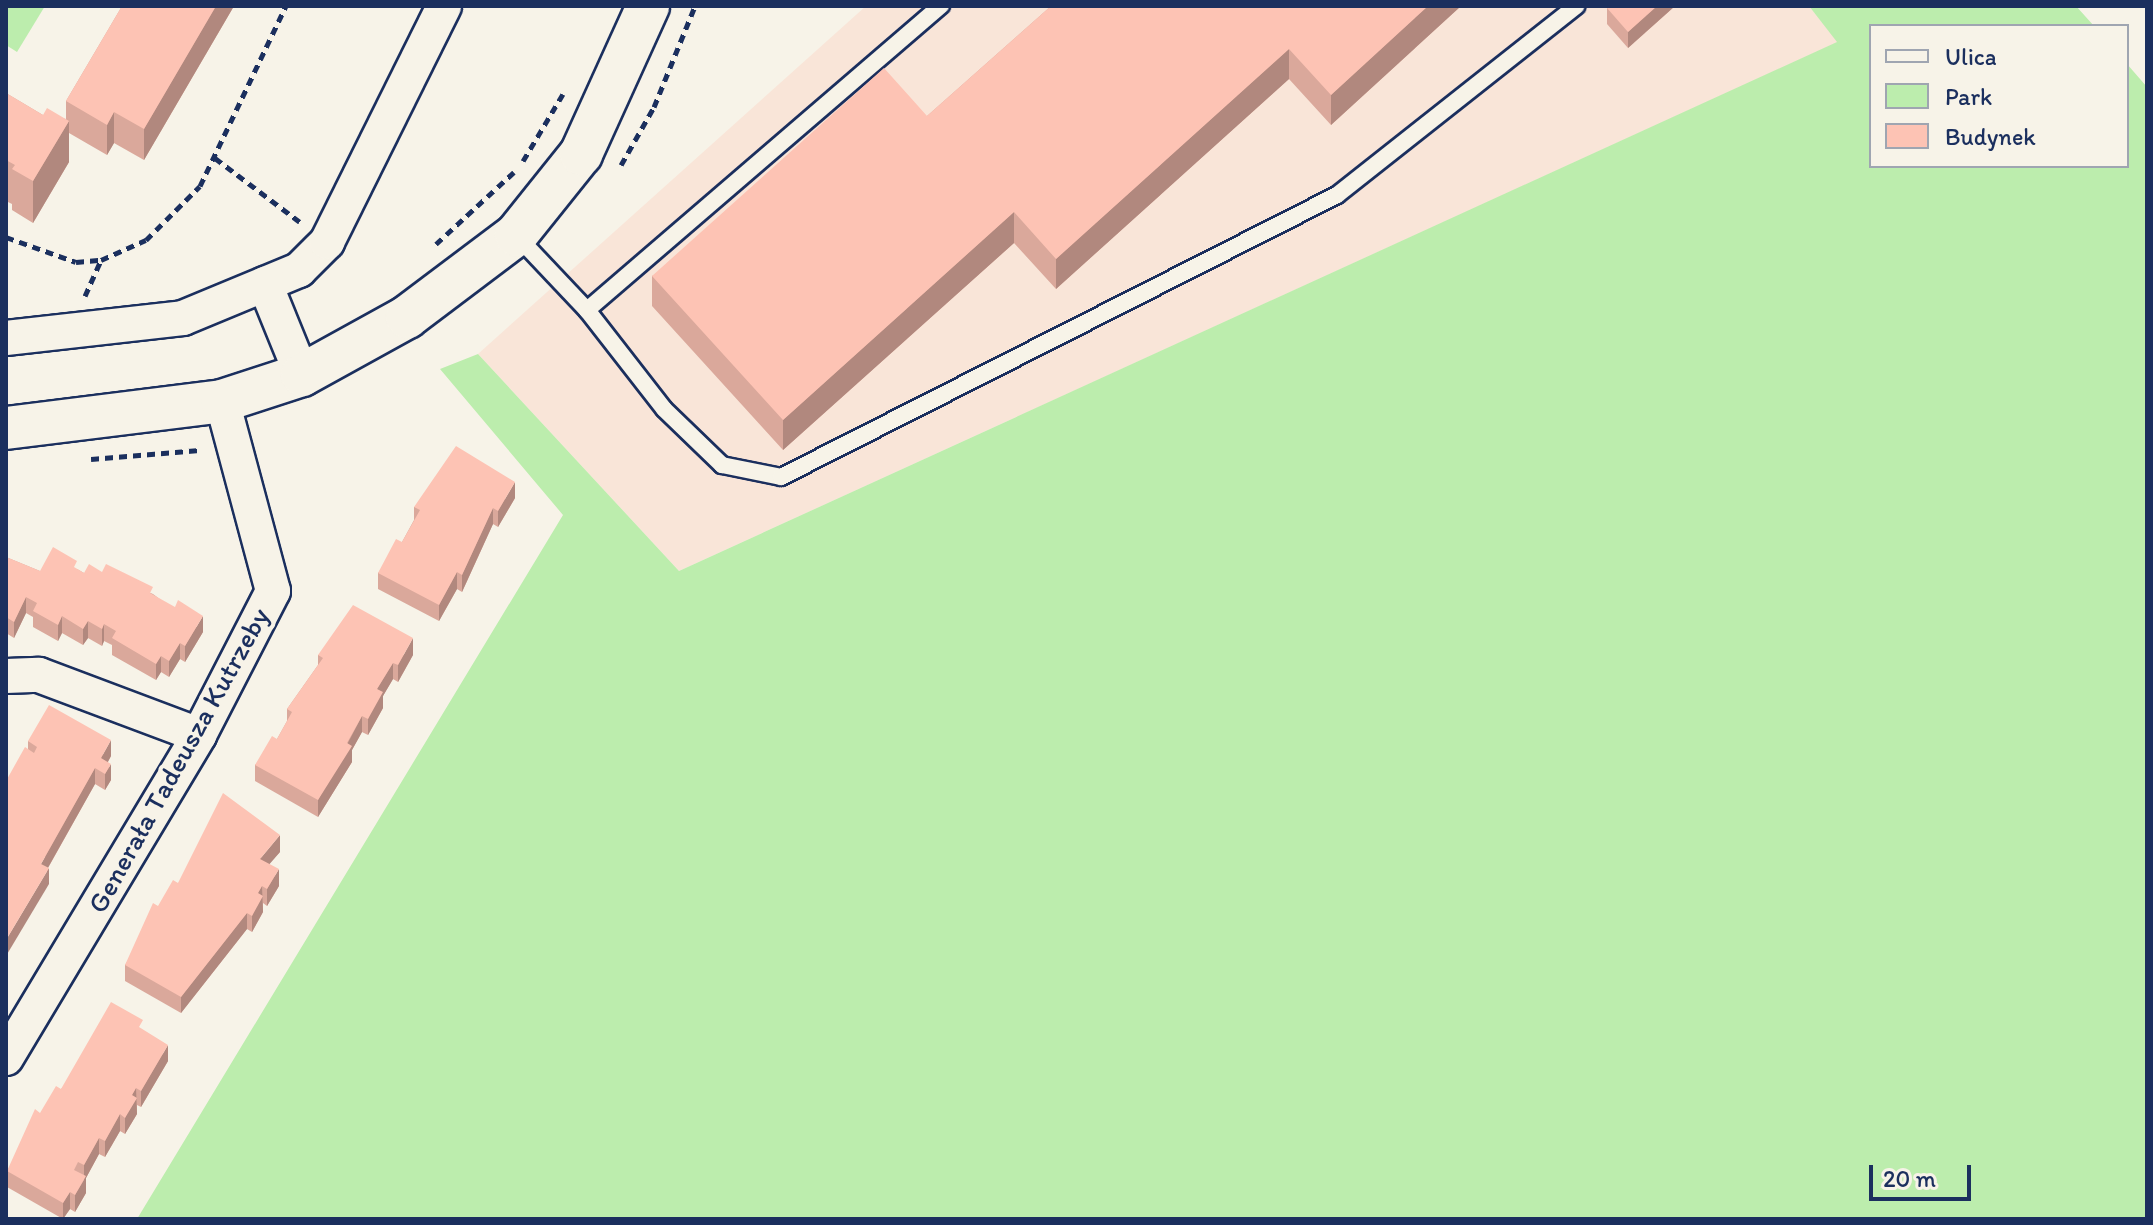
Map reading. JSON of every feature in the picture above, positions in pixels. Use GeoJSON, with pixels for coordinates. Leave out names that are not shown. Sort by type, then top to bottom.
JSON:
{"type":"FeatureCollection","features":[{"type":"Feature","properties":{"kind":"street"},"geometry":{"type":"LineString","coordinates":[[6,338],[183,318],[299,270],[327,242],[444,6]]}},
{"type":"Feature","properties":{"kind":"street"},"geometry":{"type":"LineString","coordinates":[[6,428],[222,401],[302,375],[407,317],[516,235],[581,154],[648,6]]}},
{"type":"Feature","properties":{"kind":"street"},"geometry":{"type":"LineString","coordinates":[[265,284],[302,375]]}},
{"type":"Feature","properties":{"kind":"street","name":"Generała Tadeusza Kutrzeby"},"geometry":{"type":"LineString","coordinates":[[6,1058],[199,735],[273,591],[222,401]]}},
{"type":"Feature","properties":{"kind":"street"},"geometry":{"type":"LineString","coordinates":[[6,676],[39,675],[199,735]]}},
{"type":"Feature","properties":{"kind":"lane"},"geometry":{"type":"LineString","coordinates":[[587,310],[941,6]]}},
{"type":"Feature","properties":{"kind":"lane"},"geometry":{"type":"LineString","coordinates":[[516,235],[587,310],[664,409],[722,465],[781,477],[1337,195],[1576,6]]}},
{"type":"Feature","properties":{"kind":"path"},"geometry":{"type":"LineString","coordinates":[[6,237],[76,262],[101,260],[146,240],[200,186],[286,6]]}},
{"type":"Feature","properties":{"kind":"path"},"geometry":{"type":"LineString","coordinates":[[215,158],[327,242]]}},
{"type":"Feature","properties":{"kind":"path"},"geometry":{"type":"LineString","coordinates":[[79,459],[208,448]]}},
{"type":"Feature","properties":{"kind":"shaded area"},"geometry":{"type":"Polygon","coordinates":[[[866,6],[1809,6],[1838,42],[679,571],[478,354],[866,6]]]}},
{"type":"Feature","properties":{"kind":"green space"},"geometry":{"type":"Polygon","coordinates":[[[6,6],[45,6],[17,52],[6,45],[6,6]]]}},
{"type":"Feature","properties":{"kind":"green space"},"geometry":{"type":"Polygon","coordinates":[[[1809,6],[2076,6],[2092,24],[1869,24],[1869,168],[2129,168],[2129,66],[2147,87],[2147,1219],[137,1219],[563,515],[440,369],[478,354],[679,571],[1837,42],[1809,6]]]}},
{"type":"Feature","properties":{"kind":"building"},"geometry":{"type":"Polygon","coordinates":[[[122,6],[216,6],[144,129],[114,112],[107,125],[66,101],[122,6]]]}},
{"type":"Feature","properties":{"kind":"building"},"geometry":{"type":"Polygon","coordinates":[[[1051,6],[1428,6],[1331,95],[1289,49],[1056,259],[1014,212],[783,420],[652,276],[884,68],[927,116],[1051,6]]]}},
{"type":"Feature","properties":{"kind":"building"},"geometry":{"type":"Polygon","coordinates":[[[1657,6],[1628,32],[1607,8],[1657,6]]]}},
{"type":"Feature","properties":{"kind":"building"},"geometry":{"type":"Polygon","coordinates":[[[6,93],[43,115],[47,108],[69,121],[33,181],[12,169],[15,165],[6,160],[6,93]]]}},
{"type":"Feature","properties":{"kind":"building"},"geometry":{"type":"Polygon","coordinates":[[[456,446],[515,482],[498,511],[493,508],[462,575],[457,572],[439,605],[378,573],[396,539],[402,542],[420,510],[414,507],[456,446]]]}},
{"type":"Feature","properties":{"kind":"building"},"geometry":{"type":"Polygon","coordinates":[[[53,547],[77,561],[74,567],[84,573],[89,564],[102,572],[106,564],[153,587],[150,593],[175,607],[178,600],[203,616],[185,646],[180,643],[169,661],[161,656],[156,664],[112,638],[116,631],[104,624],[102,629],[88,621],[83,629],[62,616],[58,625],[33,611],[37,603],[26,597],[14,622],[6,617],[6,557],[40,571],[53,547]]]}},
{"type":"Feature","properties":{"kind":"building"},"geometry":{"type":"Polygon","coordinates":[[[353,605],[413,638],[398,665],[393,663],[377,689],[383,692],[368,719],[362,716],[347,743],[352,746],[318,800],[255,765],[272,736],[277,739],[292,712],[287,709],[323,658],[318,655],[353,605]]]}},
{"type":"Feature","properties":{"kind":"building"},"geometry":{"type":"Polygon","coordinates":[[[49,705],[111,740],[101,758],[111,764],[105,774],[95,768],[41,864],[49,868],[6,940],[6,781],[25,747],[34,753],[37,747],[28,741],[49,705]]]}},
{"type":"Feature","properties":{"kind":"building"},"geometry":{"type":"Polygon","coordinates":[[[223,793],[280,835],[260,859],[279,869],[267,889],[262,886],[258,893],[263,896],[252,916],[247,913],[181,997],[125,965],[153,903],[158,906],[173,880],[178,883],[223,793]]]}},
{"type":"Feature","properties":{"kind":"building"},"geometry":{"type":"Polygon","coordinates":[[[111,1002],[143,1020],[139,1027],[168,1045],[141,1091],[136,1088],[132,1095],[137,1098],[125,1118],[120,1114],[105,1141],[99,1138],[84,1165],[78,1162],[74,1170],[86,1176],[75,1195],[70,1192],[63,1203],[7,1171],[35,1109],[40,1113],[56,1086],[61,1089],[111,1002]]]}}]}
